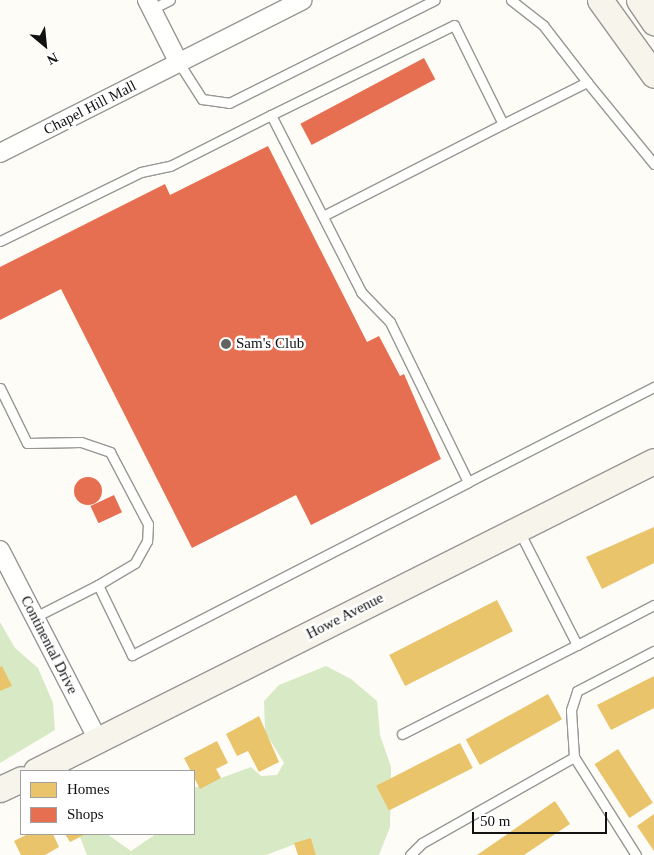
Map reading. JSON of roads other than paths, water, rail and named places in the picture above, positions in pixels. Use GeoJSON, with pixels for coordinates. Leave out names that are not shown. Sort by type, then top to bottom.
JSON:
{"type":"FeatureCollection","features":[{"type":"Feature","properties":{"kind":"street","name":"Chapel Hill Mall"},"geometry":{"type":"LineString","coordinates":[[0,153],[303,0]]}},
{"type":"Feature","properties":{"kind":"street"},"geometry":{"type":"LineString","coordinates":[[600,0],[654,74]]}},
{"type":"Feature","properties":{"kind":"street"},"geometry":{"type":"LineString","coordinates":[[639,0],[654,22]]}},
{"type":"Feature","properties":{"kind":"street"},"geometry":{"type":"LineString","coordinates":[[150,5],[179,62]]}},
{"type":"Feature","properties":{"kind":"street","name":"Howe Avenue"},"geometry":{"type":"LineString","coordinates":[[38,770],[654,461]]}},
{"type":"Feature","properties":{"kind":"street","name":"Continental Drive"},"geometry":{"type":"LineString","coordinates":[[0,550],[98,740]]}},
{"type":"Feature","properties":{"kind":"street"},"geometry":{"type":"LineString","coordinates":[[0,789],[20,779]]}},
{"type":"Feature","properties":{"kind":"lane"},"geometry":{"type":"LineString","coordinates":[[150,5],[170,0]]}},
{"type":"Feature","properties":{"kind":"lane"},"geometry":{"type":"LineString","coordinates":[[179,62],[202,99],[229,103],[436,0]]}},
{"type":"Feature","properties":{"kind":"lane"},"geometry":{"type":"LineString","coordinates":[[511,0],[543,25],[654,164]]}},
{"type":"Feature","properties":{"kind":"lane"},"geometry":{"type":"LineString","coordinates":[[0,241],[141,172],[170,166],[454,25],[503,124]]}},
{"type":"Feature","properties":{"kind":"lane"},"geometry":{"type":"LineString","coordinates":[[323,216],[587,82]]}},
{"type":"Feature","properties":{"kind":"lane"},"geometry":{"type":"LineString","coordinates":[[272,115],[361,292],[390,322],[439,414],[468,482]]}},
{"type":"Feature","properties":{"kind":"lane"},"geometry":{"type":"LineString","coordinates":[[98,585],[132,655],[654,387]]}},
{"type":"Feature","properties":{"kind":"lane"},"geometry":{"type":"LineString","coordinates":[[0,388],[27,443],[81,442],[110,452],[148,524],[148,541],[135,563],[98,585],[35,617]]}},
{"type":"Feature","properties":{"kind":"lane"},"geometry":{"type":"LineString","coordinates":[[518,528],[576,645]]}},
{"type":"Feature","properties":{"kind":"lane"},"geometry":{"type":"LineString","coordinates":[[402,734],[654,605]]}},
{"type":"Feature","properties":{"kind":"lane"},"geometry":{"type":"LineString","coordinates":[[636,855],[574,757],[572,710],[576,691],[654,650]]}},
{"type":"Feature","properties":{"kind":"lane"},"geometry":{"type":"LineString","coordinates":[[410,855],[422,843],[574,757]]}},
{"type":"Feature","properties":{"kind":"place","name":"Sam's Club"},"geometry":{"type":"Point","coordinates":[226,344]}}]}
